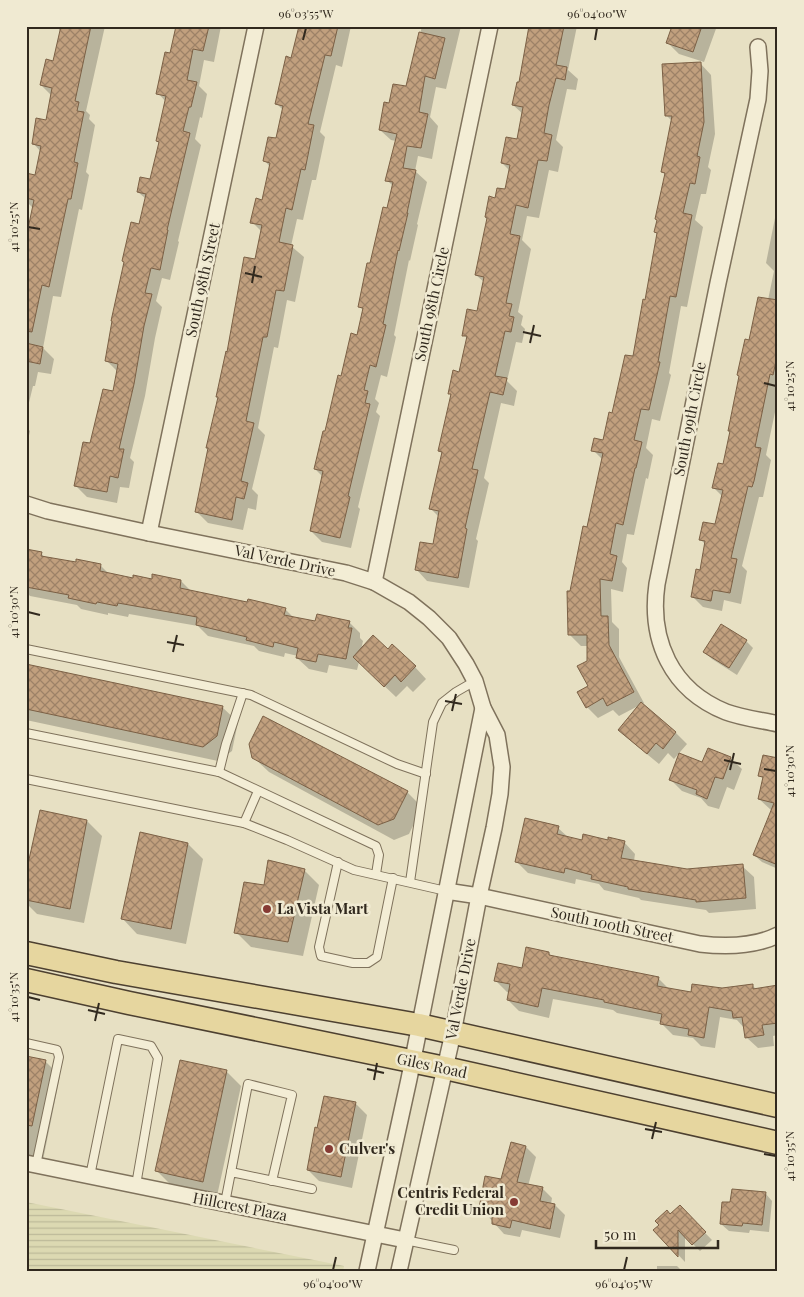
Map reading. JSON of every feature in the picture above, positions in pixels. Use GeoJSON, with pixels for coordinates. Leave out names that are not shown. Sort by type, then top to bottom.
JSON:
{"type":"FeatureCollection","features":[{"type":"Feature","properties":{"kind":"main road"},"geometry":{"type":"LineString","coordinates":[[26,953],[116,972],[419,1025],[778,1106]]}},
{"type":"Feature","properties":{"kind":"main road","name":"Giles Road"},"geometry":{"type":"LineString","coordinates":[[26,980],[445,1068],[778,1143]]}},
{"type":"Feature","properties":{"kind":"street","name":"South 98th Street"},"geometry":{"type":"LineString","coordinates":[[149,533],[256,26]]}},
{"type":"Feature","properties":{"kind":"street","name":"South 98th Circle"},"geometry":{"type":"LineString","coordinates":[[374,582],[490,26]]}},
{"type":"Feature","properties":{"kind":"street","name":"South 99th Circle"},"geometry":{"type":"LineString","coordinates":[[758,47],[760,71],[758,99],[716,292],[657,584],[655,608],[658,633],[664,651],[672,669],[692,692],[709,704],[728,713],[778,724]]}},
{"type":"Feature","properties":{"kind":"street","name":"Val Verde Drive"},"geometry":{"type":"LineString","coordinates":[[26,504],[48,511],[149,533],[346,573],[374,582],[409,602],[439,627],[457,650],[475,681],[483,708],[497,735],[502,767],[500,794],[478,896],[453,1033],[399,1271]]}},
{"type":"Feature","properties":{"kind":"street","name":"Val Verde Drive"},"geometry":{"type":"LineString","coordinates":[[367,1271],[412,1061],[483,708]]}},
{"type":"Feature","properties":{"kind":"street","name":"South 100th Street"},"geometry":{"type":"LineString","coordinates":[[446,891],[478,896],[700,944],[719,946],[745,944],[778,935]]}},
{"type":"Feature","properties":{"kind":"street","name":"Hillcrest Plaza"},"geometry":{"type":"LineString","coordinates":[[31,1164],[405,1240]]}},
{"type":"Feature","properties":{"kind":"lane"},"geometry":{"type":"LineString","coordinates":[[26,649],[252,695],[396,764],[426,774]]}},
{"type":"Feature","properties":{"kind":"lane"},"geometry":{"type":"LineString","coordinates":[[410,882],[433,722],[442,704],[456,692],[475,681]]}},
{"type":"Feature","properties":{"kind":"lane"},"geometry":{"type":"LineString","coordinates":[[219,772],[243,693]]}},
{"type":"Feature","properties":{"kind":"lane"},"geometry":{"type":"LineString","coordinates":[[26,733],[219,772],[376,846],[379,855],[376,874]]}},
{"type":"Feature","properties":{"kind":"lane"},"geometry":{"type":"LineString","coordinates":[[26,780],[244,823],[354,870],[446,891]]}},
{"type":"Feature","properties":{"kind":"lane"},"geometry":{"type":"LineString","coordinates":[[244,823],[258,791]]}},
{"type":"Feature","properties":{"kind":"lane"},"geometry":{"type":"LineString","coordinates":[[338,862],[319,947],[321,956],[353,963],[368,963],[377,957],[394,878]]}},
{"type":"Feature","properties":{"kind":"lane"},"geometry":{"type":"LineString","coordinates":[[90,1176],[118,1039],[150,1046],[158,1058],[136,1185]]}},
{"type":"Feature","properties":{"kind":"lane"},"geometry":{"type":"LineString","coordinates":[[26,1043],[57,1050],[59,1057],[31,1164]]}},
{"type":"Feature","properties":{"kind":"lane"},"geometry":{"type":"LineString","coordinates":[[225,1203],[248,1084],[292,1095],[272,1181]]}},
{"type":"Feature","properties":{"kind":"lane"},"geometry":{"type":"LineString","coordinates":[[231,1172],[312,1189]]}},
{"type":"Feature","properties":{"kind":"lane","name":"Hillcrest Plaza"},"geometry":{"type":"LineString","coordinates":[[405,1240],[454,1250]]}},
{"type":"Feature","properties":{"kind":"shaded area"},"geometry":{"type":"Polygon","coordinates":[[[26,1202],[344,1266],[343,1271],[26,1271],[26,1202]]]}},
{"type":"Feature","properties":{"kind":"building"},"geometry":{"type":"Polygon","coordinates":[[[61,26],[91,26],[75,101],[79,102],[77,111],[84,112],[74,162],[78,163],[71,199],[68,199],[49,287],[42,285],[32,332],[26,331],[26,238],[34,200],[26,198],[26,173],[35,175],[41,146],[32,144],[36,118],[46,120],[52,88],[40,85],[46,59],[53,61],[61,26]]]}},
{"type":"Feature","properties":{"kind":"building"},"geometry":{"type":"Polygon","coordinates":[[[176,26],[209,26],[203,51],[193,49],[187,80],[197,82],[183,131],[190,133],[167,230],[160,270],[151,268],[145,293],[152,294],[119,449],[124,449],[118,478],[110,476],[107,492],[74,486],[83,442],[90,443],[103,389],[113,391],[118,364],[105,361],[111,321],[131,222],[139,224],[146,194],[137,192],[140,177],[150,179],[159,142],[156,141],[166,96],[156,94],[165,52],[170,53],[176,26]]]}},
{"type":"Feature","properties":{"kind":"building"},"geometry":{"type":"Polygon","coordinates":[[[299,26],[338,26],[331,56],[325,55],[308,124],[314,125],[305,170],[301,169],[292,210],[286,208],[279,242],[293,245],[284,291],[276,290],[267,337],[263,337],[246,421],[254,423],[241,481],[248,483],[244,499],[236,497],[232,520],[195,512],[244,257],[255,259],[262,225],[250,223],[256,198],[262,200],[270,163],[263,161],[268,137],[276,138],[283,106],[275,104],[286,56],[291,58],[299,26]]]}},
{"type":"Feature","properties":{"kind":"building"},"geometry":{"type":"Polygon","coordinates":[[[529,26],[564,26],[556,65],[567,67],[565,80],[556,78],[549,105],[544,133],[552,135],[547,161],[538,160],[528,208],[516,205],[510,234],[520,236],[506,303],[512,304],[509,316],[514,317],[511,332],[505,331],[495,376],[507,378],[503,395],[490,392],[472,469],[478,470],[465,528],[467,529],[458,578],[415,570],[420,542],[433,544],[439,511],[429,509],[442,452],[438,451],[451,394],[448,394],[453,370],[459,372],[467,336],[462,336],[467,309],[477,311],[484,277],[475,275],[487,218],[485,217],[489,196],[495,198],[497,188],[505,189],[510,165],[501,163],[506,137],[517,139],[523,107],[512,105],[517,82],[519,82],[529,26]]]}},
{"type":"Feature","properties":{"kind":"building"},"geometry":{"type":"Polygon","coordinates":[[[672,26],[702,26],[693,52],[666,43],[672,26]]]}},
{"type":"Feature","properties":{"kind":"building"},"geometry":{"type":"Polygon","coordinates":[[[419,32],[445,38],[435,79],[425,76],[419,112],[428,114],[421,148],[407,146],[403,168],[416,170],[383,324],[386,325],[376,367],[370,365],[364,390],[368,391],[365,403],[370,404],[340,538],[310,531],[323,471],[314,469],[338,375],[341,376],[351,333],[357,335],[363,308],[358,307],[367,263],[370,263],[383,207],[387,208],[393,182],[385,181],[397,134],[379,130],[384,102],[389,103],[393,84],[406,86],[419,32]]]}},
{"type":"Feature","properties":{"kind":"building"},"geometry":{"type":"Polygon","coordinates":[[[701,62],[704,122],[697,156],[700,157],[695,184],[690,183],[683,213],[692,215],[676,297],[670,296],[658,362],[660,362],[649,410],[641,409],[634,440],[642,442],[623,525],[616,523],[610,554],[617,556],[612,581],[600,579],[601,616],[608,616],[609,645],[634,692],[607,706],[603,698],[586,708],[577,692],[588,686],[577,666],[587,661],[587,635],[568,635],[567,591],[570,591],[583,526],[587,527],[603,453],[591,451],[594,438],[603,440],[609,412],[612,413],[625,355],[633,356],[643,299],[645,300],[657,233],[654,232],[657,220],[655,219],[665,173],[661,172],[672,116],[665,116],[662,64],[701,62]]]}},
{"type":"Feature","properties":{"kind":"building"},"geometry":{"type":"Polygon","coordinates":[[[758,297],[778,300],[778,352],[773,375],[770,374],[755,447],[761,448],[754,481],[752,487],[748,486],[731,558],[737,559],[730,593],[713,590],[711,601],[691,597],[696,569],[700,570],[705,541],[699,540],[703,522],[715,524],[723,490],[712,488],[718,463],[723,464],[739,376],[737,375],[745,339],[749,340],[758,297]]]}},
{"type":"Feature","properties":{"kind":"building"},"geometry":{"type":"Polygon","coordinates":[[[26,343],[43,347],[40,364],[26,361],[26,343]]]}},
{"type":"Feature","properties":{"kind":"building"},"geometry":{"type":"Polygon","coordinates":[[[26,549],[42,552],[41,556],[76,562],[76,559],[101,564],[100,571],[133,578],[133,575],[152,579],[152,574],[181,580],[180,588],[247,602],[248,599],[286,608],[284,615],[315,621],[317,614],[350,621],[348,628],[352,628],[346,659],[318,654],[316,662],[296,658],[298,648],[274,642],[273,647],[246,640],[247,637],[196,625],[197,617],[118,603],[117,606],[97,602],[96,604],[68,598],[69,595],[26,587],[26,549]]]}},
{"type":"Feature","properties":{"kind":"building"},"geometry":{"type":"Polygon","coordinates":[[[721,624],[747,640],[729,668],[703,652],[721,624]]]}},
{"type":"Feature","properties":{"kind":"building"},"geometry":{"type":"Polygon","coordinates":[[[373,635],[388,649],[392,644],[416,666],[401,682],[395,675],[384,687],[353,657],[373,635]]]}},
{"type":"Feature","properties":{"kind":"building"},"geometry":{"type":"Polygon","coordinates":[[[26,664],[223,706],[217,736],[203,747],[26,709],[26,664]]]}},
{"type":"Feature","properties":{"kind":"building"},"geometry":{"type":"Polygon","coordinates":[[[641,702],[676,732],[663,749],[656,743],[647,754],[618,730],[641,702]]]}},
{"type":"Feature","properties":{"kind":"building"},"geometry":{"type":"Polygon","coordinates":[[[263,716],[408,791],[394,819],[378,825],[252,758],[249,744],[263,716]]]}},
{"type":"Feature","properties":{"kind":"building"},"geometry":{"type":"Polygon","coordinates":[[[708,748],[731,757],[723,779],[715,777],[707,799],[696,794],[697,790],[669,780],[679,753],[702,762],[708,748]]]}},
{"type":"Feature","properties":{"kind":"building"},"geometry":{"type":"Polygon","coordinates":[[[763,755],[778,758],[778,865],[753,855],[774,803],[758,799],[763,777],[758,776],[763,755]]]}},
{"type":"Feature","properties":{"kind":"building"},"geometry":{"type":"Polygon","coordinates":[[[40,810],[87,820],[70,909],[26,900],[26,873],[40,810]]]}},
{"type":"Feature","properties":{"kind":"building"},"geometry":{"type":"Polygon","coordinates":[[[525,818],[559,826],[557,834],[582,840],[583,834],[608,840],[608,837],[625,841],[621,858],[687,869],[743,864],[746,898],[696,902],[696,900],[628,889],[628,887],[591,879],[592,875],[565,868],[564,873],[515,862],[525,818]]]}},
{"type":"Feature","properties":{"kind":"building"},"geometry":{"type":"Polygon","coordinates":[[[140,832],[188,843],[171,929],[121,919],[140,832]]]}},
{"type":"Feature","properties":{"kind":"building","name":"La Vista Mart"},"geometry":{"type":"Polygon","coordinates":[[[268,860],[305,869],[288,942],[234,933],[244,882],[264,885],[268,860]]]}},
{"type":"Feature","properties":{"kind":"building"},"geometry":{"type":"Polygon","coordinates":[[[526,947],[549,952],[549,955],[659,977],[657,986],[691,992],[692,984],[722,988],[753,984],[753,989],[778,985],[778,1023],[762,1025],[764,1035],[745,1038],[742,1017],[733,1018],[732,1011],[709,1007],[704,1038],[688,1035],[689,1029],[660,1024],[662,1014],[542,988],[538,1007],[507,1000],[510,984],[494,981],[498,963],[522,968],[526,947]]]}},
{"type":"Feature","properties":{"kind":"building"},"geometry":{"type":"Polygon","coordinates":[[[26,1056],[46,1060],[32,1126],[26,1125],[26,1056]]]}},
{"type":"Feature","properties":{"kind":"building"},"geometry":{"type":"Polygon","coordinates":[[[180,1060],[227,1070],[203,1182],[155,1171],[180,1060]]]}},
{"type":"Feature","properties":{"kind":"building","name":"Culver's"},"geometry":{"type":"Polygon","coordinates":[[[324,1096],[356,1102],[341,1177],[307,1170],[315,1127],[317,1128],[324,1096]]]}},
{"type":"Feature","properties":{"kind":"building","name":"Centris Federal Credit Union"},"geometry":{"type":"Polygon","coordinates":[[[511,1142],[526,1146],[517,1182],[543,1187],[540,1201],[555,1204],[550,1229],[512,1220],[510,1228],[492,1224],[492,1216],[484,1214],[479,1208],[485,1176],[501,1179],[511,1142]]]}},
{"type":"Feature","properties":{"kind":"building"},"geometry":{"type":"Polygon","coordinates":[[[732,1189],[766,1192],[762,1225],[743,1223],[742,1226],[720,1224],[722,1202],[730,1202],[732,1189]]]}},
{"type":"Feature","properties":{"kind":"building"},"geometry":{"type":"Polygon","coordinates":[[[680,1205],[706,1232],[692,1245],[678,1230],[678,1257],[653,1230],[659,1225],[655,1221],[667,1210],[670,1214],[680,1205]]]}},
{"type":"Feature","properties":{"kind":"place","name":"La Vista Mart"},"geometry":{"type":"Point","coordinates":[267,909]}},
{"type":"Feature","properties":{"kind":"place","name":"Culver's"},"geometry":{"type":"Point","coordinates":[329,1149]}},
{"type":"Feature","properties":{"kind":"place","name":"Centris Federal Credit Union"},"geometry":{"type":"Point","coordinates":[514,1202]}}]}
